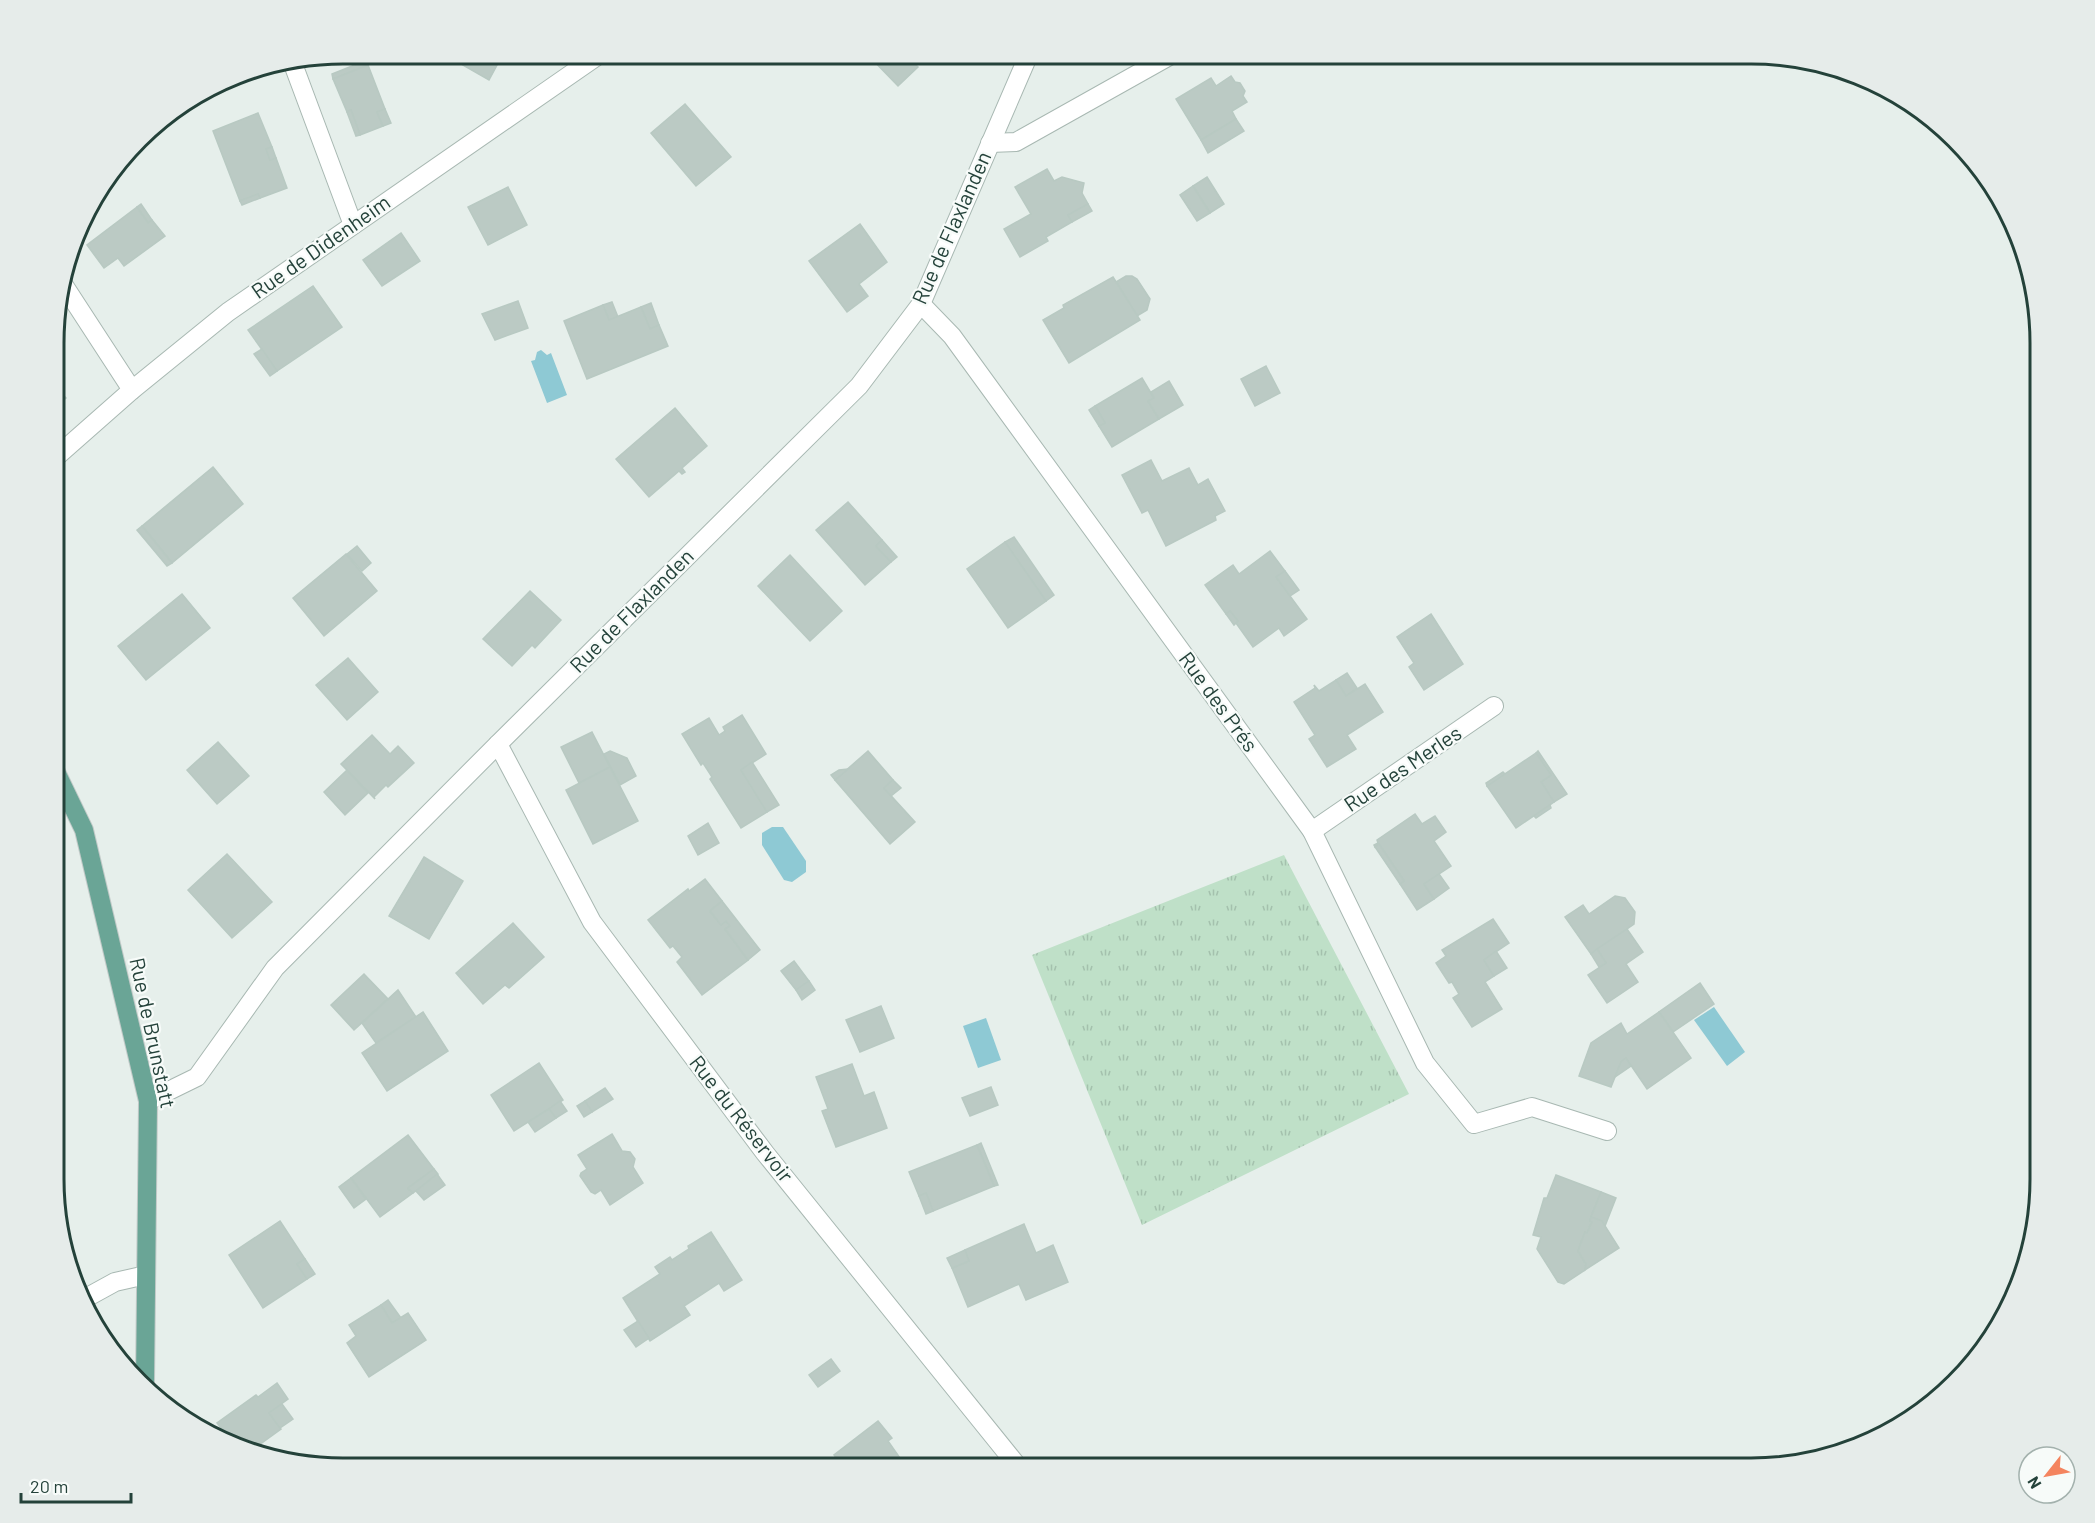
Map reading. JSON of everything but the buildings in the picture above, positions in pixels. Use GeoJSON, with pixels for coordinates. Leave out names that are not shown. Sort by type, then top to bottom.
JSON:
{"type":"FeatureCollection","features":[{"type":"Feature","properties":{"kind":"main road","name":"Rue de Brunstatt"},"geometry":{"type":"LineString","coordinates":[[64,789],[84,830],[148,1101],[145,1376]]}},
{"type":"Feature","properties":{"kind":"street","name":"Rue de Didenheim"},"geometry":{"type":"LineString","coordinates":[[64,451],[132,390],[228,312],[586,64]]}},
{"type":"Feature","properties":{"kind":"street","name":"Rue de Flaxlanden"},"geometry":{"type":"LineString","coordinates":[[148,1101],[197,1077],[275,968],[859,386],[921,304],[1025,64]]}},
{"type":"Feature","properties":{"kind":"street"},"geometry":{"type":"LineString","coordinates":[[990,143],[1016,142],[1155,64]]}},
{"type":"Feature","properties":{"kind":"street"},"geometry":{"type":"LineString","coordinates":[[295,69],[353,225]]}},
{"type":"Feature","properties":{"kind":"street"},"geometry":{"type":"LineString","coordinates":[[69,294],[132,390]]}},
{"type":"Feature","properties":{"kind":"street","name":"Rue des Prés"},"geometry":{"type":"LineString","coordinates":[[921,304],[958,345],[1312,831],[1425,1063],[1474,1124],[1532,1107],[1607,1131]]}},
{"type":"Feature","properties":{"kind":"street","name":"Rue des Merles"},"geometry":{"type":"LineString","coordinates":[[1312,831],[1494,706]]}},
{"type":"Feature","properties":{"kind":"street","name":"Rue du Réservoir"},"geometry":{"type":"LineString","coordinates":[[498,744],[591,922],[765,1153],[1011,1458]]}},
{"type":"Feature","properties":{"kind":"street"},"geometry":{"type":"LineString","coordinates":[[90,1296],[115,1282],[146,1275]]}},
{"type":"Feature","properties":{"kind":"green space"},"geometry":{"type":"Polygon","coordinates":[[[1284,855],[1409,1094],[1142,1225],[1032,955],[1284,855]]]}},
{"type":"Feature","properties":{"kind":"water"},"geometry":{"type":"Polygon","coordinates":[[[541,350],[547,355],[551,353],[567,395],[547,403],[531,361],[535,360],[537,352],[541,350]]]}},
{"type":"Feature","properties":{"kind":"water"},"geometry":{"type":"Polygon","coordinates":[[[772,827],[783,827],[806,861],[806,872],[792,882],[784,880],[762,845],[762,833],[772,827]]]}},
{"type":"Feature","properties":{"kind":"water"},"geometry":{"type":"Polygon","coordinates":[[[1714,1007],[1745,1052],[1727,1066],[1694,1020],[1714,1007]]]}},
{"type":"Feature","properties":{"kind":"water"},"geometry":{"type":"Polygon","coordinates":[[[986,1018],[1001,1060],[978,1068],[963,1026],[986,1018]]]}}]}
